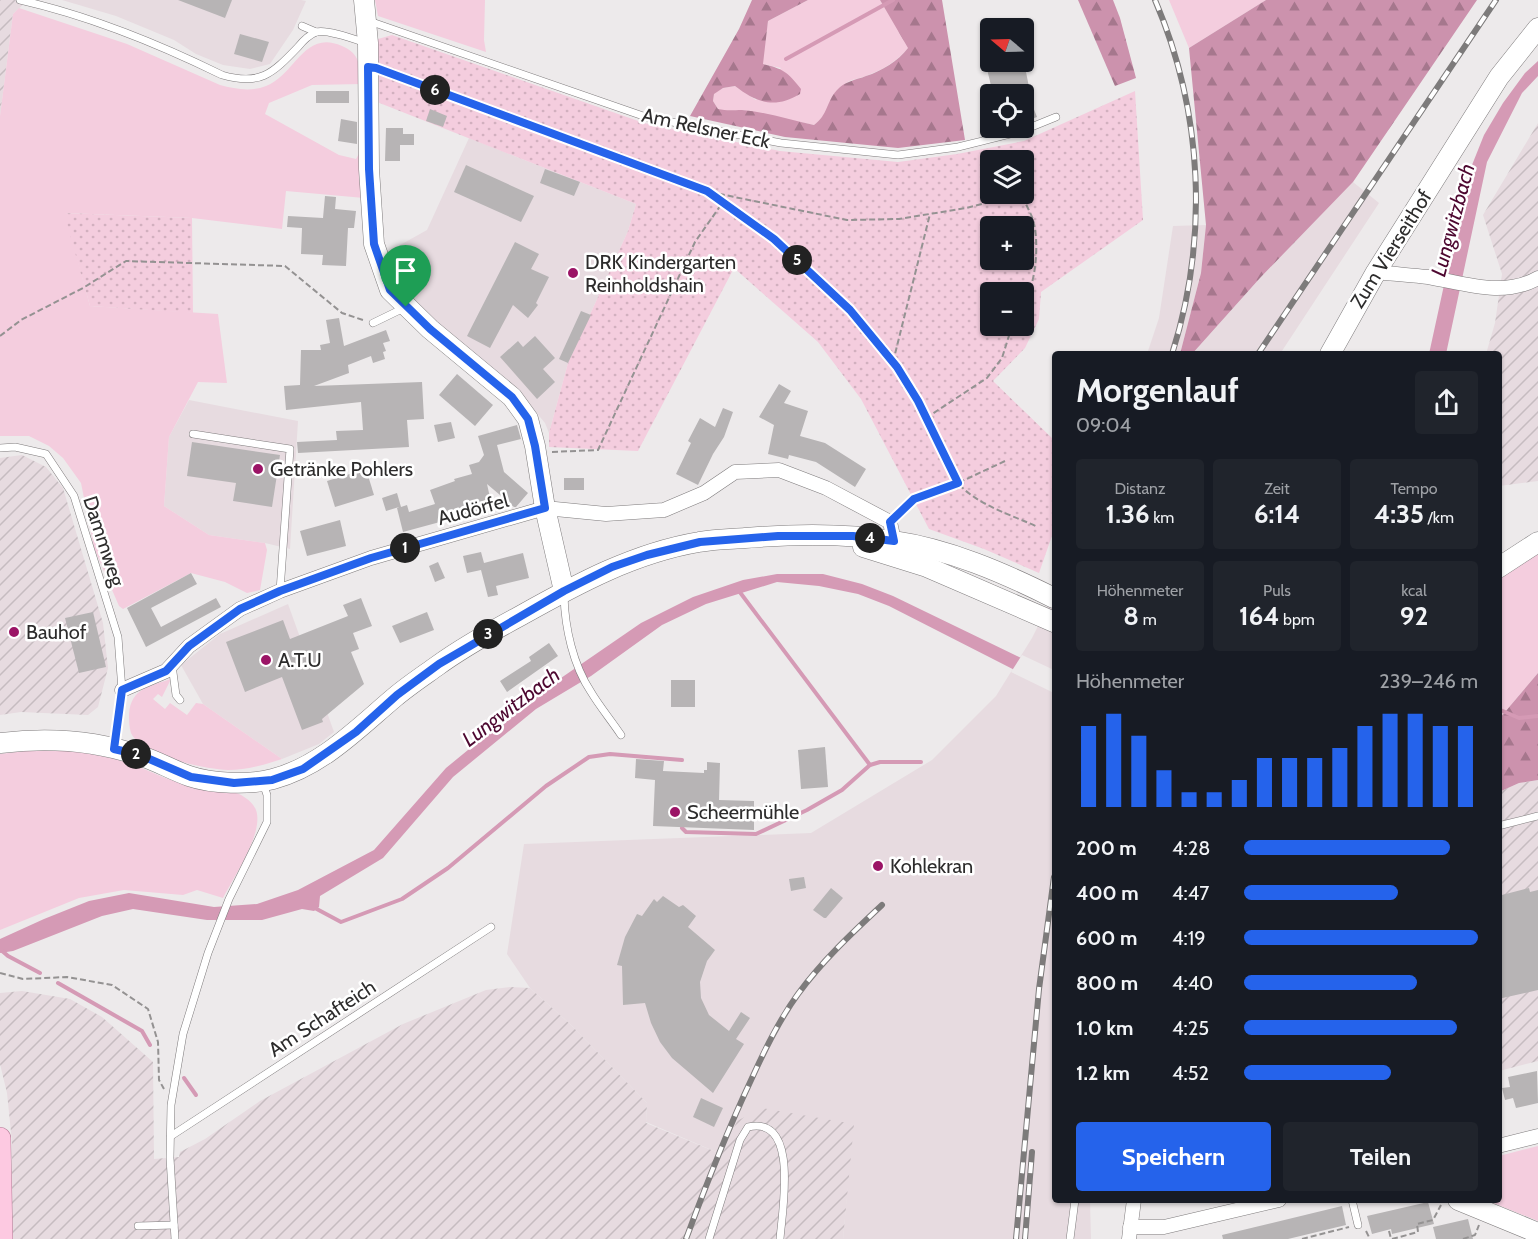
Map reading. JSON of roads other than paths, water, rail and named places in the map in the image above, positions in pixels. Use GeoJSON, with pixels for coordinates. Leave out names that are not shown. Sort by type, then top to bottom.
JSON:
{"type":"FeatureCollection","features":[{"type":"Feature","properties":{"kind":"main road"},"geometry":{"type":"LineString","coordinates":[[364,0],[368,43],[369,169],[374,244],[390,290],[430,329],[512,397],[528,419],[564,591]]}},
{"type":"Feature","properties":{"kind":"main road","name":"Zum Vierseithof"},"geometry":{"type":"LineString","coordinates":[[1332,351],[1376,272],[1498,77],[1538,28]]}},
{"type":"Feature","properties":{"kind":"main road"},"geometry":{"type":"LineString","coordinates":[[0,743],[29,740],[82,741],[140,755],[191,777],[234,783],[272,780],[303,769],[356,732],[397,695],[439,664],[564,591],[612,567],[647,555],[700,542],[778,536],[853,536],[892,531],[937,550],[1008,575],[1052,597]]}},
{"type":"Feature","properties":{"kind":"main road"},"geometry":{"type":"LineString","coordinates":[[811,536],[897,556],[1052,621]]}},
{"type":"Feature","properties":{"kind":"main road"},"geometry":{"type":"LineString","coordinates":[[1502,565],[1538,542]]}},
{"type":"Feature","properties":{"kind":"main road"},"geometry":{"type":"LineString","coordinates":[[0,1138],[2,1239]]}},
{"type":"Feature","properties":{"kind":"main road"},"geometry":{"type":"LineString","coordinates":[[1465,1203],[1538,1233]]}},
{"type":"Feature","properties":{"kind":"street"},"geometry":{"type":"LineString","coordinates":[[1376,272],[1428,277],[1472,287],[1498,288],[1526,285],[1538,278]]}},
{"type":"Feature","properties":{"kind":"street","name":"Audörfel"},"geometry":{"type":"LineString","coordinates":[[122,690],[166,671],[189,646],[240,609],[280,591],[371,558],[545,508],[606,514],[663,510],[704,493],[735,472],[779,470],[826,488],[892,531]]}},
{"type":"Feature","properties":{"kind":"street"},"geometry":{"type":"LineString","coordinates":[[1502,1145],[1538,1136]]}},
{"type":"Feature","properties":{"kind":"street"},"geometry":{"type":"LineString","coordinates":[[1134,1203],[1129,1233],[1164,1233],[1269,1203]]}},
{"type":"Feature","properties":{"kind":"lane"},"geometry":{"type":"LineString","coordinates":[[20,0],[41,2],[117,29],[222,75],[239,80],[254,80],[274,71],[304,40],[316,32]]}},
{"type":"Feature","properties":{"kind":"lane","name":"Am Relsner Eck"},"geometry":{"type":"LineString","coordinates":[[367,20],[646,117],[781,143],[898,155],[958,147],[1019,132],[1056,117]]}},
{"type":"Feature","properties":{"kind":"lane"},"geometry":{"type":"LineString","coordinates":[[302,26],[316,32],[330,33],[368,43]]}},
{"type":"Feature","properties":{"kind":"lane"},"geometry":{"type":"LineString","coordinates":[[373,323],[406,307]]}},
{"type":"Feature","properties":{"kind":"lane"},"geometry":{"type":"LineString","coordinates":[[193,434],[290,449],[280,591]]}},
{"type":"Feature","properties":{"kind":"lane","name":"Dammweg"},"geometry":{"type":"LineString","coordinates":[[0,448],[15,447],[46,454],[74,496],[118,637],[122,690]]}},
{"type":"Feature","properties":{"kind":"lane"},"geometry":{"type":"LineString","coordinates":[[564,591],[564,610],[573,655],[589,690],[621,735]]}},
{"type":"Feature","properties":{"kind":"lane"},"geometry":{"type":"LineString","coordinates":[[172,665],[176,695],[180,700]]}},
{"type":"Feature","properties":{"kind":"lane"},"geometry":{"type":"LineString","coordinates":[[114,749],[122,690]]}},
{"type":"Feature","properties":{"kind":"lane"},"geometry":{"type":"LineString","coordinates":[[175,1239],[171,1105],[183,1034],[208,953],[230,899],[267,822],[267,795],[263,781]]}},
{"type":"Feature","properties":{"kind":"lane"},"geometry":{"type":"LineString","coordinates":[[1502,825],[1538,816]]}},
{"type":"Feature","properties":{"kind":"lane","name":"Am Schafteich"},"geometry":{"type":"LineString","coordinates":[[171,1136],[491,927]]}},
{"type":"Feature","properties":{"kind":"lane"},"geometry":{"type":"LineString","coordinates":[[710,1239],[740,1140],[748,1126],[754,1125],[775,1133],[782,1146],[785,1168],[780,1239]]}},
{"type":"Feature","properties":{"kind":"lane"},"geometry":{"type":"LineString","coordinates":[[1070,1239],[1075,1203]]}},
{"type":"Feature","properties":{"kind":"lane"},"geometry":{"type":"LineString","coordinates":[[1353,1203],[1358,1224]]}},
{"type":"Feature","properties":{"kind":"lane"},"geometry":{"type":"LineString","coordinates":[[138,1226],[174,1225]]}},
{"type":"Feature","properties":{"kind":"waterway"},"geometry":{"type":"LineString","coordinates":[[786,59],[893,0]]}},
{"type":"Feature","properties":{"kind":"waterway"},"geometry":{"type":"LineString","coordinates":[[739,591],[870,765]]}},
{"type":"Feature","properties":{"kind":"waterway"},"geometry":{"type":"LineString","coordinates":[[1502,711],[1519,718],[1538,716]]}},
{"type":"Feature","properties":{"kind":"waterway"},"geometry":{"type":"LineString","coordinates":[[313,907],[341,922],[402,899],[448,868],[546,786],[589,757],[610,754],[682,760]]}},
{"type":"Feature","properties":{"kind":"waterway"},"geometry":{"type":"LineString","coordinates":[[682,828],[686,832],[756,834],[807,810],[842,790],[870,765],[880,762],[921,762]]}},
{"type":"Feature","properties":{"kind":"waterway"},"geometry":{"type":"LineString","coordinates":[[0,949],[8,956],[40,973]]}},
{"type":"Feature","properties":{"kind":"waterway"},"geometry":{"type":"LineString","coordinates":[[58,983],[142,1031],[150,1045]]}},
{"type":"Feature","properties":{"kind":"waterway"},"geometry":{"type":"LineString","coordinates":[[184,1078],[196,1095]]}},
{"type":"Feature","properties":{"kind":"railway"},"geometry":{"type":"LineString","coordinates":[[1155,0],[1171,43],[1183,86],[1191,131],[1195,176],[1196,221],[1192,266],[1184,310],[1173,351]]}},
{"type":"Feature","properties":{"kind":"railway"},"geometry":{"type":"LineString","coordinates":[[1260,351],[1496,0]]}},
{"type":"Feature","properties":{"kind":"railway"},"geometry":{"type":"LineString","coordinates":[[1016,1239],[1039,989],[1052,892]]}},
{"type":"Feature","properties":{"kind":"railway"},"geometry":{"type":"LineString","coordinates":[[686,1239],[734,1118],[779,1024],[817,970],[882,905]]}},
{"type":"Feature","properties":{"kind":"railway"},"geometry":{"type":"LineString","coordinates":[[1025,1239],[1032,1152]]}},
{"type":"Feature","properties":{"kind":"place","name":"DRK Kindergarten Reinholdshain"},"geometry":{"type":"Point","coordinates":[573,273]}},
{"type":"Feature","properties":{"kind":"place","name":"Getränke Pohlers"},"geometry":{"type":"Point","coordinates":[258,469]}},
{"type":"Feature","properties":{"kind":"place","name":"Bauhof"},"geometry":{"type":"Point","coordinates":[14,632]}},
{"type":"Feature","properties":{"kind":"place","name":"A.T.U"},"geometry":{"type":"Point","coordinates":[266,660]}},
{"type":"Feature","properties":{"kind":"place","name":"Scheermühle"},"geometry":{"type":"Point","coordinates":[675,812]}},
{"type":"Feature","properties":{"kind":"place","name":"Kohlekran"},"geometry":{"type":"Point","coordinates":[878,866]}},
{"type":"Feature","properties":{"kind":"water label","name":"Lungwitzbach"},"geometry":{"type":"Point","coordinates":[1453,220]}},
{"type":"Feature","properties":{"kind":"water label","name":"Lungwitzbach"},"geometry":{"type":"Point","coordinates":[511,707]}}]}
